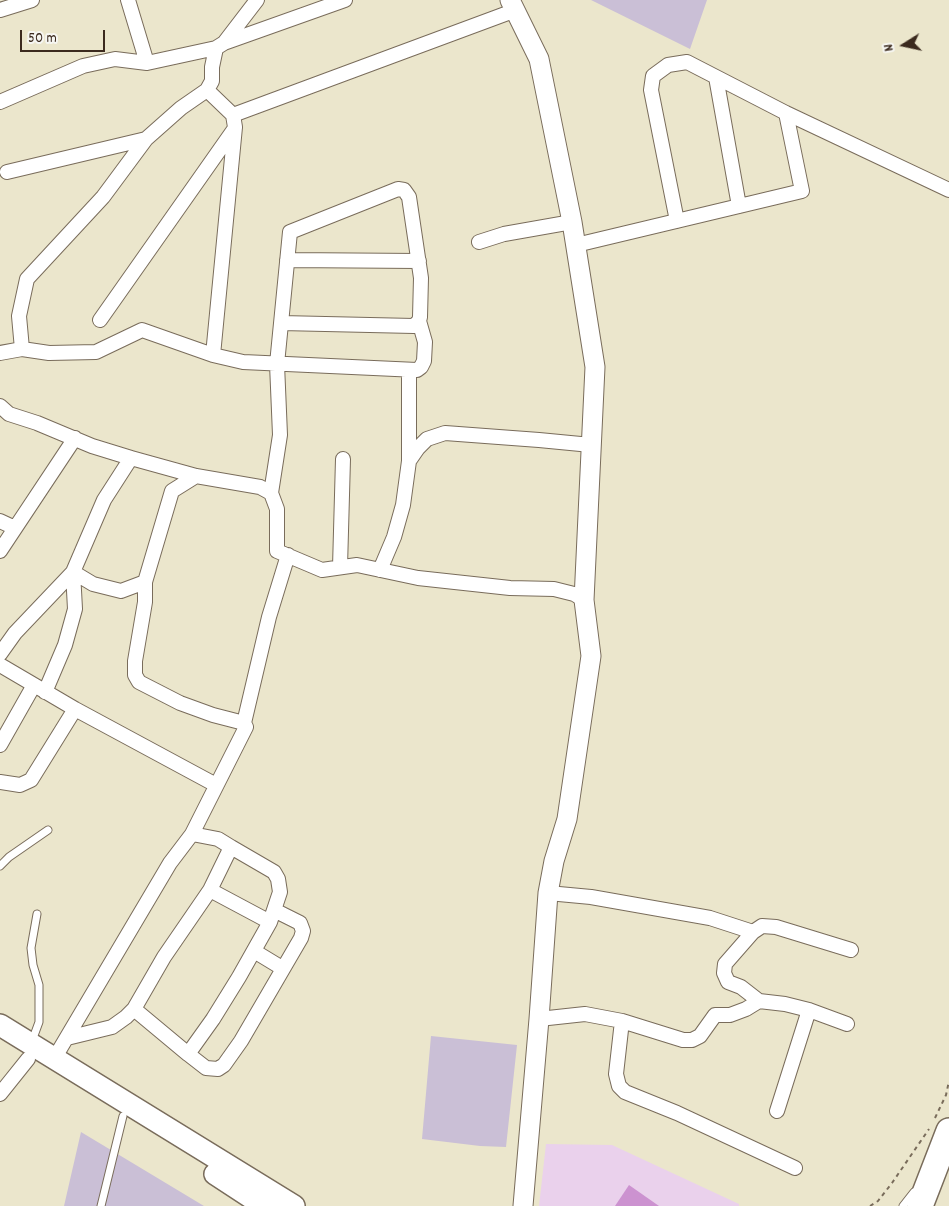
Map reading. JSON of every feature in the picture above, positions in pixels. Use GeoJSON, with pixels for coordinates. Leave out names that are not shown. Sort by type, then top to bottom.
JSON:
{"type":"FeatureCollection","features":[{"type":"Feature","properties":{"kind":"highway"},"geometry":{"type":"LineString","coordinates":[[920,1206],[932,1171],[939,1125]]}},
{"type":"Feature","properties":{"kind":"main road"},"geometry":{"type":"LineString","coordinates":[[0,1024],[29,1051],[123,1116],[264,1206]]}},
{"type":"Feature","properties":{"kind":"main road"},"geometry":{"type":"LineString","coordinates":[[0,1041],[54,1059],[294,1206]]}},
{"type":"Feature","properties":{"kind":"street"},"geometry":{"type":"LineString","coordinates":[[0,10],[32,0]]}},
{"type":"Feature","properties":{"kind":"street"},"geometry":{"type":"LineString","coordinates":[[128,0],[146,63]]}},
{"type":"Feature","properties":{"kind":"street"},"geometry":{"type":"LineString","coordinates":[[22,349],[19,316],[27,279],[103,197],[146,139],[181,108],[207,90],[212,81],[212,67],[220,46],[256,0]]}},
{"type":"Feature","properties":{"kind":"street"},"geometry":{"type":"LineString","coordinates":[[0,102],[82,66],[115,59],[146,63],[220,46],[346,0]]}},
{"type":"Feature","properties":{"kind":"street"},"geometry":{"type":"LineString","coordinates":[[100,320],[234,121],[513,5],[539,59],[572,222],[595,367],[584,600],[591,656],[567,819],[554,861],[548,894],[523,1206]]}},
{"type":"Feature","properties":{"kind":"street"},"geometry":{"type":"LineString","coordinates":[[677,221],[651,90],[653,76],[668,65],[687,62],[786,113],[949,190]]}},
{"type":"Feature","properties":{"kind":"street"},"geometry":{"type":"LineString","coordinates":[[716,78],[739,206]]}},
{"type":"Feature","properties":{"kind":"street"},"geometry":{"type":"LineString","coordinates":[[207,90],[234,121],[213,355]]}},
{"type":"Feature","properties":{"kind":"street"},"geometry":{"type":"LineString","coordinates":[[576,245],[802,191],[786,113]]}},
{"type":"Feature","properties":{"kind":"street"},"geometry":{"type":"LineString","coordinates":[[7,172],[146,139]]}},
{"type":"Feature","properties":{"kind":"street"},"geometry":{"type":"LineString","coordinates":[[0,354],[22,349],[49,353],[96,352],[142,330],[213,355],[243,362],[276,364],[417,370],[422,367],[425,342],[419,321],[422,278],[409,197],[404,190],[398,189],[290,232],[276,364],[280,435],[271,493],[277,509],[277,551],[322,570],[357,565],[418,578],[510,588],[554,589],[574,594],[584,600]]}},
{"type":"Feature","properties":{"kind":"street"},"geometry":{"type":"LineString","coordinates":[[479,242],[504,234],[572,222]]}},
{"type":"Feature","properties":{"kind":"street"},"geometry":{"type":"LineString","coordinates":[[288,260],[419,261]]}},
{"type":"Feature","properties":{"kind":"street"},"geometry":{"type":"LineString","coordinates":[[281,322],[414,326],[419,321]]}},
{"type":"Feature","properties":{"kind":"street"},"geometry":{"type":"LineString","coordinates":[[380,570],[394,537],[403,504],[409,461],[409,370]]}},
{"type":"Feature","properties":{"kind":"street"},"geometry":{"type":"LineString","coordinates":[[0,406],[9,414],[37,423],[92,446],[196,476],[260,487],[271,493]]}},
{"type":"Feature","properties":{"kind":"street"},"geometry":{"type":"LineString","coordinates":[[409,461],[427,439],[445,433],[591,446]]}},
{"type":"Feature","properties":{"kind":"street"},"geometry":{"type":"LineString","coordinates":[[0,551],[75,438]]}},
{"type":"Feature","properties":{"kind":"street"},"geometry":{"type":"LineString","coordinates":[[0,654],[15,633],[72,572],[104,500],[131,458]]}},
{"type":"Feature","properties":{"kind":"street"},"geometry":{"type":"LineString","coordinates":[[340,568],[343,459]]}},
{"type":"Feature","properties":{"kind":"street"},"geometry":{"type":"LineString","coordinates":[[196,476],[172,491],[146,582],[144,610],[135,661],[136,675],[139,682],[180,704],[244,723]]}},
{"type":"Feature","properties":{"kind":"street"},"geometry":{"type":"LineString","coordinates":[[0,521],[15,528]]}},
{"type":"Feature","properties":{"kind":"street"},"geometry":{"type":"LineString","coordinates":[[54,1059],[170,863],[192,834],[243,734],[269,618],[288,556]]}},
{"type":"Feature","properties":{"kind":"street"},"geometry":{"type":"LineString","coordinates":[[72,572],[93,584],[121,591],[146,582]]}},
{"type":"Feature","properties":{"kind":"street"},"geometry":{"type":"LineString","coordinates":[[0,745],[40,689],[65,646],[75,610],[72,572]]}},
{"type":"Feature","properties":{"kind":"street"},"geometry":{"type":"LineString","coordinates":[[0,665],[75,709],[216,785]]}},
{"type":"Feature","properties":{"kind":"street"},"geometry":{"type":"LineString","coordinates":[[0,782],[20,785],[31,780],[75,709]]}},
{"type":"Feature","properties":{"kind":"street"},"geometry":{"type":"LineString","coordinates":[[188,1054],[213,1019],[254,951],[272,916],[280,892],[278,879],[274,872],[218,840],[192,834]]}},
{"type":"Feature","properties":{"kind":"street"},"geometry":{"type":"LineString","coordinates":[[67,1038],[112,1026],[134,1009],[164,956],[210,890],[231,847]]}},
{"type":"Feature","properties":{"kind":"street"},"geometry":{"type":"LineString","coordinates":[[134,1009],[206,1068],[218,1069],[224,1065],[241,1041],[301,938],[302,931],[300,923],[272,916],[210,890]]}},
{"type":"Feature","properties":{"kind":"street"},"geometry":{"type":"LineString","coordinates":[[548,894],[591,897],[710,918],[753,932]]}},
{"type":"Feature","properties":{"kind":"street"},"geometry":{"type":"LineString","coordinates":[[847,1024],[809,1010],[785,1004],[759,1001],[741,987],[728,982],[724,973],[725,964],[753,932],[762,926],[776,927],[850,950]]}},
{"type":"Feature","properties":{"kind":"street"},"geometry":{"type":"LineString","coordinates":[[254,951],[282,968]]}},
{"type":"Feature","properties":{"kind":"street"},"geometry":{"type":"LineString","coordinates":[[539,1019],[585,1014],[622,1021],[683,1040],[692,1040],[700,1036],[715,1014],[730,1014],[746,1009],[759,1001]]}},
{"type":"Feature","properties":{"kind":"street"},"geometry":{"type":"LineString","coordinates":[[777,1110],[809,1010]]}},
{"type":"Feature","properties":{"kind":"street"},"geometry":{"type":"LineString","coordinates":[[622,1021],[616,1074],[619,1086],[625,1092],[677,1113],[795,1168]]}},
{"type":"Feature","properties":{"kind":"street"},"geometry":{"type":"LineString","coordinates":[[0,1094],[29,1051]]}},
{"type":"Feature","properties":{"kind":"lane"},"geometry":{"type":"LineString","coordinates":[[0,866],[9,857],[48,830]]}},
{"type":"Feature","properties":{"kind":"lane"},"geometry":{"type":"LineString","coordinates":[[29,1051],[39,1022],[40,985],[33,965],[31,948],[37,914]]}},
{"type":"Feature","properties":{"kind":"lane"},"geometry":{"type":"LineString","coordinates":[[101,1206],[123,1116]]}},
{"type":"Feature","properties":{"kind":"lane"},"geometry":{"type":"LineString","coordinates":[[903,1206],[932,1171]]}},
{"type":"Feature","properties":{"kind":"path"},"geometry":{"type":"LineString","coordinates":[[870,1206],[878,1200],[939,1125],[949,1081]]}},
{"type":"Feature","properties":{"kind":"shaded area"},"geometry":{"type":"Polygon","coordinates":[[[591,0],[707,0],[690,49],[591,0]]]}},
{"type":"Feature","properties":{"kind":"shaded area"},"geometry":{"type":"Polygon","coordinates":[[[431,1036],[517,1045],[506,1147],[422,1139],[431,1036]]]}},
{"type":"Feature","properties":{"kind":"shaded area"},"geometry":{"type":"Polygon","coordinates":[[[81,1132],[204,1206],[64,1206],[81,1132]]]}},
{"type":"Feature","properties":{"kind":"shaded area"},"geometry":{"type":"Polygon","coordinates":[[[546,1144],[612,1145],[739,1204],[739,1206],[539,1206],[546,1144]]]}},
{"type":"Feature","properties":{"kind":"building"},"geometry":{"type":"Polygon","coordinates":[[[629,1185],[659,1206],[615,1206],[629,1185]]]}}]}
